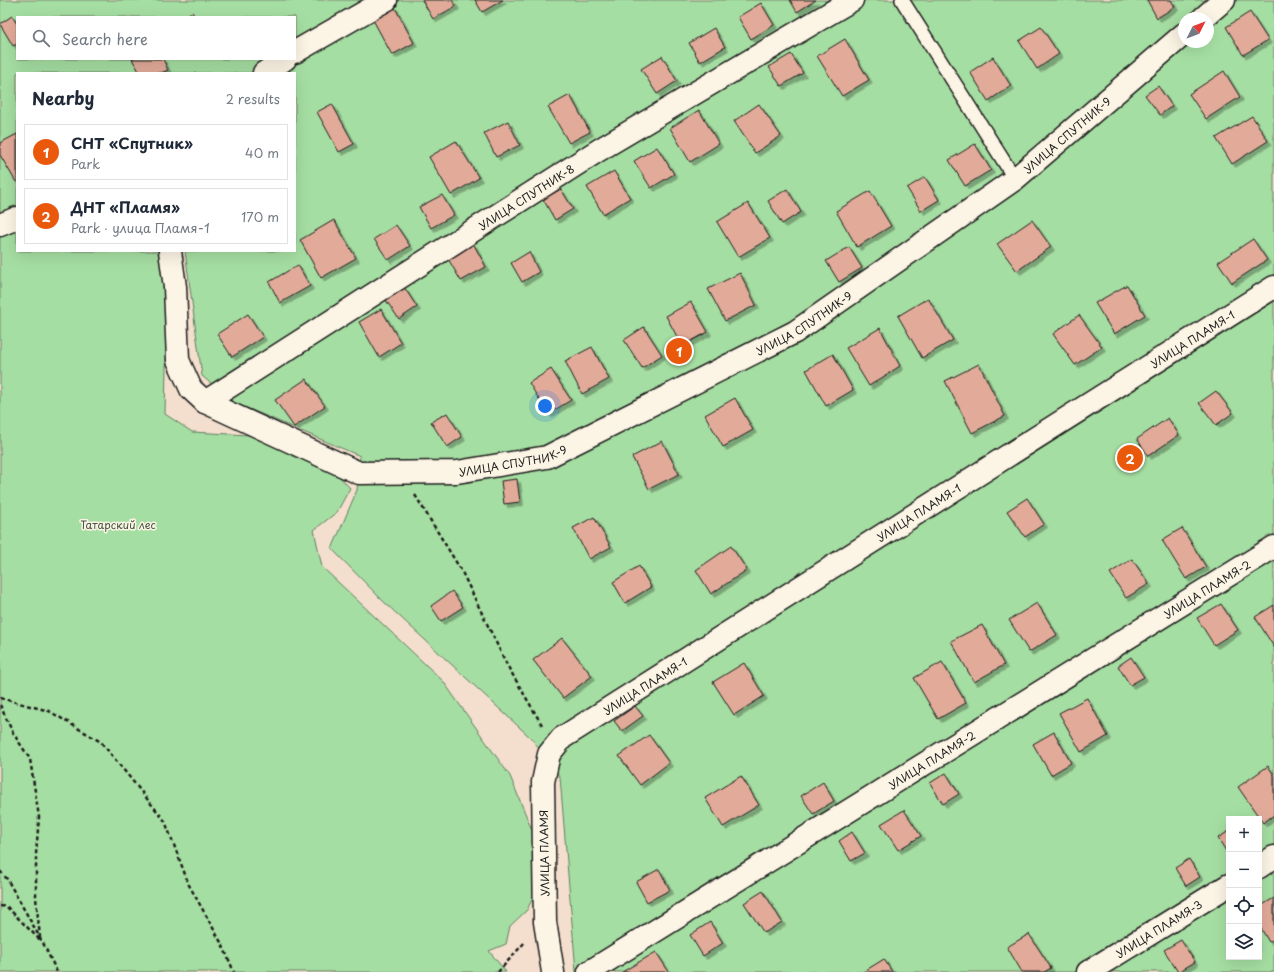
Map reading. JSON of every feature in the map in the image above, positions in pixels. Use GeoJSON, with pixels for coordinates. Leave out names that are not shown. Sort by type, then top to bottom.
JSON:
{"type":"FeatureCollection","features":[{"type":"Feature","properties":{"kind":"street"},"geometry":{"type":"LineString","coordinates":[[296,51],[386,0]]}},
{"type":"Feature","properties":{"kind":"street","name":"УЛИЦА СПУТНИК-8"},"geometry":{"type":"LineString","coordinates":[[205,402],[599,150],[852,0]]}},
{"type":"Feature","properties":{"kind":"street"},"geometry":{"type":"LineString","coordinates":[[1210,12],[1224,0]]}},
{"type":"Feature","properties":{"kind":"street","name":"УЛИЦА СПУТНИК-9"},"geometry":{"type":"LineString","coordinates":[[205,402],[359,473],[457,472],[547,457],[795,332],[1015,179],[1178,39]]}},
{"type":"Feature","properties":{"kind":"street"},"geometry":{"type":"LineString","coordinates":[[266,72],[284,60]]}},
{"type":"Feature","properties":{"kind":"street"},"geometry":{"type":"LineString","coordinates":[[0,225],[16,218]]}},
{"type":"Feature","properties":{"kind":"street"},"geometry":{"type":"LineString","coordinates":[[170,252],[176,287],[178,360],[191,389],[205,402]]}},
{"type":"Feature","properties":{"kind":"street","name":"УЛИЦА ПЛАМЯ-1"},"geometry":{"type":"LineString","coordinates":[[559,742],[1274,287]]}},
{"type":"Feature","properties":{"kind":"street","name":"УЛИЦА ПЛАМЯ-2"},"geometry":{"type":"LineString","coordinates":[[589,972],[1274,547]]}},
{"type":"Feature","properties":{"kind":"street","name":"УЛИЦА ПЛАМЯ"},"geometry":{"type":"LineString","coordinates":[[553,972],[545,922],[543,782],[549,754],[559,742]]}},
{"type":"Feature","properties":{"kind":"street"},"geometry":{"type":"LineString","coordinates":[[1262,865],[1274,858]]}},
{"type":"Feature","properties":{"kind":"street","name":"УЛИЦА ПЛАМЯ-3"},"geometry":{"type":"LineString","coordinates":[[1088,972],[1226,887]]}},
{"type":"Feature","properties":{"kind":"lane"},"geometry":{"type":"LineString","coordinates":[[902,0],[1015,179]]}},
{"type":"Feature","properties":{"kind":"path"},"geometry":{"type":"LineString","coordinates":[[401,473],[460,570],[507,665],[559,742]]}},
{"type":"Feature","properties":{"kind":"path"},"geometry":{"type":"LineString","coordinates":[[0,698],[50,711],[101,742],[166,821],[189,885],[223,946],[234,972]]}},
{"type":"Feature","properties":{"kind":"path"},"geometry":{"type":"LineString","coordinates":[[0,705],[13,733],[30,759],[39,817],[36,854],[36,898],[40,937]]}},
{"type":"Feature","properties":{"kind":"path"},"geometry":{"type":"LineString","coordinates":[[0,871],[7,879],[40,937],[57,972]]}},
{"type":"Feature","properties":{"kind":"path"},"geometry":{"type":"LineString","coordinates":[[0,906],[7,907],[43,943]]}},
{"type":"Feature","properties":{"kind":"path"},"geometry":{"type":"LineString","coordinates":[[498,972],[545,922]]}},
{"type":"Feature","properties":{"kind":"green space"},"geometry":{"type":"Polygon","coordinates":[[[0,0],[1274,0],[1274,972],[576,972],[560,777],[532,739],[383,601],[332,549],[357,490],[360,456],[233,402],[202,376],[185,252],[296,252],[296,72],[16,72],[16,206],[0,212],[0,0]]]}},
{"type":"Feature","properties":{"kind":"green space","name":"Татарский лес"},"geometry":{"type":"Polygon","coordinates":[[[16,229],[16,252],[161,252],[168,277],[165,414],[192,432],[249,435],[333,470],[350,488],[337,512],[314,530],[322,567],[443,681],[510,776],[536,840],[538,887],[527,910],[510,926],[506,944],[489,951],[506,972],[0,972],[0,236],[16,229]]]}},
{"type":"Feature","properties":{"kind":"building"},"geometry":{"type":"Polygon","coordinates":[[[422,0],[452,0],[456,6],[433,19],[422,0]]]}},
{"type":"Feature","properties":{"kind":"building"},"geometry":{"type":"Polygon","coordinates":[[[475,0],[503,0],[482,12],[475,0]]]}},
{"type":"Feature","properties":{"kind":"building"},"geometry":{"type":"Polygon","coordinates":[[[790,0],[816,0],[797,12],[790,0]]]}},
{"type":"Feature","properties":{"kind":"building"},"geometry":{"type":"Polygon","coordinates":[[[1147,0],[1171,0],[1175,7],[1157,18],[1147,0]]]}},
{"type":"Feature","properties":{"kind":"building"},"geometry":{"type":"Polygon","coordinates":[[[761,3],[774,25],[751,39],[738,17],[761,3]]]}},
{"type":"Feature","properties":{"kind":"building"},"geometry":{"type":"Polygon","coordinates":[[[394,6],[414,43],[392,55],[372,18],[394,6]]]}},
{"type":"Feature","properties":{"kind":"building"},"geometry":{"type":"Polygon","coordinates":[[[192,12],[194,16],[185,16],[192,12]]]}},
{"type":"Feature","properties":{"kind":"building"},"geometry":{"type":"Polygon","coordinates":[[[1250,12],[1268,40],[1243,55],[1226,27],[1250,12]]]}},
{"type":"Feature","properties":{"kind":"building"},"geometry":{"type":"Polygon","coordinates":[[[12,16],[16,22],[16,44],[13,46],[0,24],[12,16]]]}},
{"type":"Feature","properties":{"kind":"building"},"geometry":{"type":"Polygon","coordinates":[[[1041,27],[1059,54],[1037,69],[1019,41],[1041,27]]]}},
{"type":"Feature","properties":{"kind":"building"},"geometry":{"type":"Polygon","coordinates":[[[714,28],[725,47],[700,62],[689,43],[714,28]]]}},
{"type":"Feature","properties":{"kind":"building"},"geometry":{"type":"Polygon","coordinates":[[[845,39],[869,80],[842,96],[817,56],[845,39]]]}},
{"type":"Feature","properties":{"kind":"building"},"geometry":{"type":"Polygon","coordinates":[[[791,54],[803,73],[781,86],[769,67],[791,54]]]}},
{"type":"Feature","properties":{"kind":"building"},"geometry":{"type":"Polygon","coordinates":[[[662,56],[677,81],[657,94],[641,69],[662,56]]]}},
{"type":"Feature","properties":{"kind":"building"},"geometry":{"type":"Polygon","coordinates":[[[993,57],[1011,86],[988,101],[970,72],[993,57]]]}},
{"type":"Feature","properties":{"kind":"building"},"geometry":{"type":"Polygon","coordinates":[[[133,60],[163,60],[168,70],[163,72],[139,72],[133,60]]]}},
{"type":"Feature","properties":{"kind":"building"},"geometry":{"type":"Polygon","coordinates":[[[1224,71],[1240,97],[1206,119],[1189,94],[1224,71]]]}},
{"type":"Feature","properties":{"kind":"building"},"geometry":{"type":"Polygon","coordinates":[[[1158,86],[1172,106],[1160,115],[1145,95],[1158,86]]]}},
{"type":"Feature","properties":{"kind":"building"},"geometry":{"type":"Polygon","coordinates":[[[570,95],[590,132],[569,143],[548,107],[570,95]]]}},
{"type":"Feature","properties":{"kind":"building"},"geometry":{"type":"Polygon","coordinates":[[[332,104],[354,144],[339,152],[317,112],[332,104]]]}},
{"type":"Feature","properties":{"kind":"building"},"geometry":{"type":"Polygon","coordinates":[[[759,104],[781,136],[755,153],[734,121],[759,104]]]}},
{"type":"Feature","properties":{"kind":"building"},"geometry":{"type":"Polygon","coordinates":[[[699,110],[719,144],[690,162],[670,128],[699,110]]]}},
{"type":"Feature","properties":{"kind":"building"},"geometry":{"type":"Polygon","coordinates":[[[1252,116],[1268,141],[1232,164],[1216,138],[1252,116]]]}},
{"type":"Feature","properties":{"kind":"building"},"geometry":{"type":"Polygon","coordinates":[[[508,121],[520,145],[496,157],[484,133],[508,121]]]}},
{"type":"Feature","properties":{"kind":"building"},"geometry":{"type":"Polygon","coordinates":[[[16,135],[16,182],[0,155],[0,143],[16,135]]]}},
{"type":"Feature","properties":{"kind":"building"},"geometry":{"type":"Polygon","coordinates":[[[456,141],[479,178],[451,195],[429,157],[456,141]]]}},
{"type":"Feature","properties":{"kind":"building"},"geometry":{"type":"Polygon","coordinates":[[[975,144],[991,170],[965,186],[949,160],[975,144]]]}},
{"type":"Feature","properties":{"kind":"building"},"geometry":{"type":"Polygon","coordinates":[[[657,147],[674,174],[651,188],[634,161],[657,147]]]}},
{"type":"Feature","properties":{"kind":"building"},"geometry":{"type":"Polygon","coordinates":[[[614,171],[630,198],[603,214],[587,187],[614,171]]]}},
{"type":"Feature","properties":{"kind":"building"},"geometry":{"type":"Polygon","coordinates":[[[925,177],[939,200],[921,211],[907,188],[925,177]]]}},
{"type":"Feature","properties":{"kind":"building"},"geometry":{"type":"Polygon","coordinates":[[[561,189],[573,209],[555,220],[543,199],[561,189]]]}},
{"type":"Feature","properties":{"kind":"building"},"geometry":{"type":"Polygon","coordinates":[[[787,189],[801,212],[782,224],[768,201],[787,189]]]}},
{"type":"Feature","properties":{"kind":"building"},"geometry":{"type":"Polygon","coordinates":[[[870,191],[891,226],[857,247],[836,211],[870,191]]]}},
{"type":"Feature","properties":{"kind":"building"},"geometry":{"type":"Polygon","coordinates":[[[442,195],[454,215],[431,228],[419,207],[442,195]]]}},
{"type":"Feature","properties":{"kind":"building"},"geometry":{"type":"Polygon","coordinates":[[[748,203],[770,238],[738,257],[717,222],[748,203]]]}},
{"type":"Feature","properties":{"kind":"building"},"geometry":{"type":"Polygon","coordinates":[[[334,220],[356,258],[321,278],[300,240],[334,220]]]}},
{"type":"Feature","properties":{"kind":"building"},"geometry":{"type":"Polygon","coordinates":[[[1032,220],[1051,247],[1017,271],[997,244],[1032,220]]]}},
{"type":"Feature","properties":{"kind":"building"},"geometry":{"type":"Polygon","coordinates":[[[396,225],[410,246],[388,260],[374,239],[396,225]]]}},
{"type":"Feature","properties":{"kind":"building"},"geometry":{"type":"Polygon","coordinates":[[[1253,239],[1267,260],[1232,283],[1218,262],[1253,239]]]}},
{"type":"Feature","properties":{"kind":"building"},"geometry":{"type":"Polygon","coordinates":[[[473,243],[486,267],[461,281],[447,257],[473,243]]]}},
{"type":"Feature","properties":{"kind":"building"},"geometry":{"type":"Polygon","coordinates":[[[849,247],[862,268],[839,282],[826,261],[849,247]]]}},
{"type":"Feature","properties":{"kind":"building"},"geometry":{"type":"Polygon","coordinates":[[[529,252],[539,272],[522,282],[511,263],[529,252]]]}},
{"type":"Feature","properties":{"kind":"building"},"geometry":{"type":"Polygon","coordinates":[[[298,265],[310,286],[280,303],[269,282],[298,265]]]}},
{"type":"Feature","properties":{"kind":"building"},"geometry":{"type":"Polygon","coordinates":[[[740,273],[756,305],[725,321],[708,289],[740,273]]]}},
{"type":"Feature","properties":{"kind":"building"},"geometry":{"type":"Polygon","coordinates":[[[1127,285],[1145,315],[1114,334],[1095,303],[1127,285]]]}},
{"type":"Feature","properties":{"kind":"building"},"geometry":{"type":"Polygon","coordinates":[[[404,287],[417,307],[399,319],[385,299],[404,287]]]}},
{"type":"Feature","properties":{"kind":"building"},"geometry":{"type":"Polygon","coordinates":[[[928,298],[953,340],[922,358],[898,316],[928,298]]]}},
{"type":"Feature","properties":{"kind":"building"},"geometry":{"type":"Polygon","coordinates":[[[691,302],[708,332],[682,346],[666,316],[691,302]]]}},
{"type":"Feature","properties":{"kind":"building"},"geometry":{"type":"Polygon","coordinates":[[[381,309],[401,343],[379,357],[359,322],[381,309]]]}},
{"type":"Feature","properties":{"kind":"building"},"geometry":{"type":"Polygon","coordinates":[[[248,314],[263,337],[232,357],[217,334],[248,314]]]}},
{"type":"Feature","properties":{"kind":"building"},"geometry":{"type":"Polygon","coordinates":[[[1079,315],[1102,347],[1075,365],[1053,334],[1079,315]]]}},
{"type":"Feature","properties":{"kind":"building"},"geometry":{"type":"Polygon","coordinates":[[[644,327],[662,355],[642,368],[624,340],[644,327]]]}},
{"type":"Feature","properties":{"kind":"building"},"geometry":{"type":"Polygon","coordinates":[[[880,328],[900,366],[869,386],[846,348],[880,328]]]}},
{"type":"Feature","properties":{"kind":"building"},"geometry":{"type":"Polygon","coordinates":[[[592,347],[609,379],[582,394],[565,361],[592,347]]]}},
{"type":"Feature","properties":{"kind":"building"},"geometry":{"type":"Polygon","coordinates":[[[833,354],[853,390],[826,406],[806,370],[833,354]]]}},
{"type":"Feature","properties":{"kind":"building"},"geometry":{"type":"Polygon","coordinates":[[[979,364],[1005,416],[972,433],[945,381],[979,364]]]}},
{"type":"Feature","properties":{"kind":"building"},"geometry":{"type":"Polygon","coordinates":[[[551,369],[571,400],[548,414],[529,383],[551,369]]]}},
{"type":"Feature","properties":{"kind":"building"},"geometry":{"type":"Polygon","coordinates":[[[306,379],[325,406],[294,427],[275,400],[306,379]]]}},
{"type":"Feature","properties":{"kind":"building"},"geometry":{"type":"Polygon","coordinates":[[[1216,391],[1233,413],[1216,425],[1199,403],[1216,391]]]}},
{"type":"Feature","properties":{"kind":"building"},"geometry":{"type":"Polygon","coordinates":[[[735,398],[753,430],[723,447],[705,415],[735,398]]]}},
{"type":"Feature","properties":{"kind":"building"},"geometry":{"type":"Polygon","coordinates":[[[447,413],[462,437],[447,447],[431,422],[447,413]]]}},
{"type":"Feature","properties":{"kind":"building"},"geometry":{"type":"Polygon","coordinates":[[[1168,418],[1179,435],[1148,456],[1137,439],[1168,418]]]}},
{"type":"Feature","properties":{"kind":"building"},"geometry":{"type":"Polygon","coordinates":[[[662,441],[679,474],[649,489],[632,457],[662,441]]]}},
{"type":"Feature","properties":{"kind":"building"},"geometry":{"type":"Polygon","coordinates":[[[517,479],[520,502],[504,504],[501,481],[517,479]]]}},
{"type":"Feature","properties":{"kind":"building"},"geometry":{"type":"Polygon","coordinates":[[[1027,498],[1044,524],[1025,537],[1007,511],[1027,498]]]}},
{"type":"Feature","properties":{"kind":"building"},"geometry":{"type":"Polygon","coordinates":[[[594,517],[611,547],[589,559],[573,528],[594,517]]]}},
{"type":"Feature","properties":{"kind":"building"},"geometry":{"type":"Polygon","coordinates":[[[1182,528],[1206,567],[1186,579],[1162,540],[1182,528]]]}},
{"type":"Feature","properties":{"kind":"building"},"geometry":{"type":"Polygon","coordinates":[[[731,546],[747,570],[711,594],[696,570],[731,546]]]}},
{"type":"Feature","properties":{"kind":"building"},"geometry":{"type":"Polygon","coordinates":[[[1132,559],[1149,584],[1126,598],[1110,573],[1132,559]]]}},
{"type":"Feature","properties":{"kind":"building"},"geometry":{"type":"Polygon","coordinates":[[[639,566],[651,587],[625,603],[613,582],[639,566]]]}},
{"type":"Feature","properties":{"kind":"building"},"geometry":{"type":"Polygon","coordinates":[[[452,591],[463,607],[441,621],[431,606],[452,591]]]}},
{"type":"Feature","properties":{"kind":"building"},"geometry":{"type":"Polygon","coordinates":[[[1037,603],[1057,635],[1029,652],[1009,620],[1037,603]]]}},
{"type":"Feature","properties":{"kind":"building"},"geometry":{"type":"Polygon","coordinates":[[[1221,604],[1238,630],[1214,645],[1197,618],[1221,604]]]}},
{"type":"Feature","properties":{"kind":"building"},"geometry":{"type":"Polygon","coordinates":[[[1274,605],[1274,647],[1255,617],[1274,605]]]}},
{"type":"Feature","properties":{"kind":"building"},"geometry":{"type":"Polygon","coordinates":[[[982,625],[1004,665],[974,682],[951,641],[982,625]]]}},
{"type":"Feature","properties":{"kind":"building"},"geometry":{"type":"Polygon","coordinates":[[[562,638],[592,676],[563,698],[533,660],[562,638]]]}},
{"type":"Feature","properties":{"kind":"building"},"geometry":{"type":"Polygon","coordinates":[[[1131,657],[1144,677],[1130,685],[1118,666],[1131,657]]]}},
{"type":"Feature","properties":{"kind":"building"},"geometry":{"type":"Polygon","coordinates":[[[942,662],[966,703],[938,719],[914,678],[942,662]]]}},
{"type":"Feature","properties":{"kind":"building"},"geometry":{"type":"Polygon","coordinates":[[[744,663],[764,696],[734,715],[713,682],[744,663]]]}},
{"type":"Feature","properties":{"kind":"building"},"geometry":{"type":"Polygon","coordinates":[[[1087,698],[1108,736],[1081,752],[1059,713],[1087,698]]]}},
{"type":"Feature","properties":{"kind":"building"},"geometry":{"type":"Polygon","coordinates":[[[635,706],[643,716],[622,731],[614,721],[635,706]]]}},
{"type":"Feature","properties":{"kind":"building"},"geometry":{"type":"Polygon","coordinates":[[[1054,732],[1071,763],[1051,775],[1033,744],[1054,732]]]}},
{"type":"Feature","properties":{"kind":"building"},"geometry":{"type":"Polygon","coordinates":[[[649,735],[669,763],[640,785],[619,756],[649,735]]]}},
{"type":"Feature","properties":{"kind":"building"},"geometry":{"type":"Polygon","coordinates":[[[1268,766],[1274,775],[1274,815],[1263,823],[1262,816],[1258,816],[1238,787],[1268,766]]]}},
{"type":"Feature","properties":{"kind":"building"},"geometry":{"type":"Polygon","coordinates":[[[946,773],[959,794],[943,804],[930,783],[946,773]]]}},
{"type":"Feature","properties":{"kind":"building"},"geometry":{"type":"Polygon","coordinates":[[[741,776],[759,805],[723,827],[705,798],[741,776]]]}},
{"type":"Feature","properties":{"kind":"building"},"geometry":{"type":"Polygon","coordinates":[[[823,782],[834,801],[813,814],[801,796],[823,782]]]}},
{"type":"Feature","properties":{"kind":"building"},"geometry":{"type":"Polygon","coordinates":[[[904,810],[921,836],[898,850],[881,824],[904,810]]]}},
{"type":"Feature","properties":{"kind":"building"},"geometry":{"type":"Polygon","coordinates":[[[852,832],[865,853],[851,861],[839,841],[852,832]]]}},
{"type":"Feature","properties":{"kind":"building"},"geometry":{"type":"Polygon","coordinates":[[[1226,833],[1226,851],[1218,838],[1226,833]]]}},
{"type":"Feature","properties":{"kind":"building"},"geometry":{"type":"Polygon","coordinates":[[[1189,859],[1200,877],[1186,886],[1175,868],[1189,859]]]}},
{"type":"Feature","properties":{"kind":"building"},"geometry":{"type":"Polygon","coordinates":[[[659,869],[670,890],[647,902],[636,882],[659,869]]]}},
{"type":"Feature","properties":{"kind":"building"},"geometry":{"type":"Polygon","coordinates":[[[763,891],[782,922],[764,933],[744,903],[763,891]]]}},
{"type":"Feature","properties":{"kind":"building"},"geometry":{"type":"Polygon","coordinates":[[[1274,898],[1274,939],[1269,942],[1262,930],[1262,905],[1274,898]]]}},
{"type":"Feature","properties":{"kind":"building"},"geometry":{"type":"Polygon","coordinates":[[[710,922],[723,943],[703,956],[690,935],[710,922]]]}},
{"type":"Feature","properties":{"kind":"building"},"geometry":{"type":"Polygon","coordinates":[[[1029,934],[1051,968],[1044,972],[1022,972],[1007,947],[1029,934]]]}},
{"type":"Feature","properties":{"kind":"building"},"geometry":{"type":"Polygon","coordinates":[[[1181,940],[1195,962],[1178,972],[1164,950],[1181,940]]]}},
{"type":"Feature","properties":{"kind":"building"},"geometry":{"type":"Polygon","coordinates":[[[656,952],[669,972],[622,972],[656,952]]]}},
{"type":"Feature","properties":{"kind":"building"},"geometry":{"type":"Polygon","coordinates":[[[884,959],[892,972],[863,972],[884,959]]]}},
{"type":"Feature","properties":{"kind":"place","name":"СНТ «Спутник»"},"geometry":{"type":"Point","coordinates":[679,351]}},
{"type":"Feature","properties":{"kind":"place","name":"ДНТ «Пламя»"},"geometry":{"type":"Point","coordinates":[1130,458]}}]}
